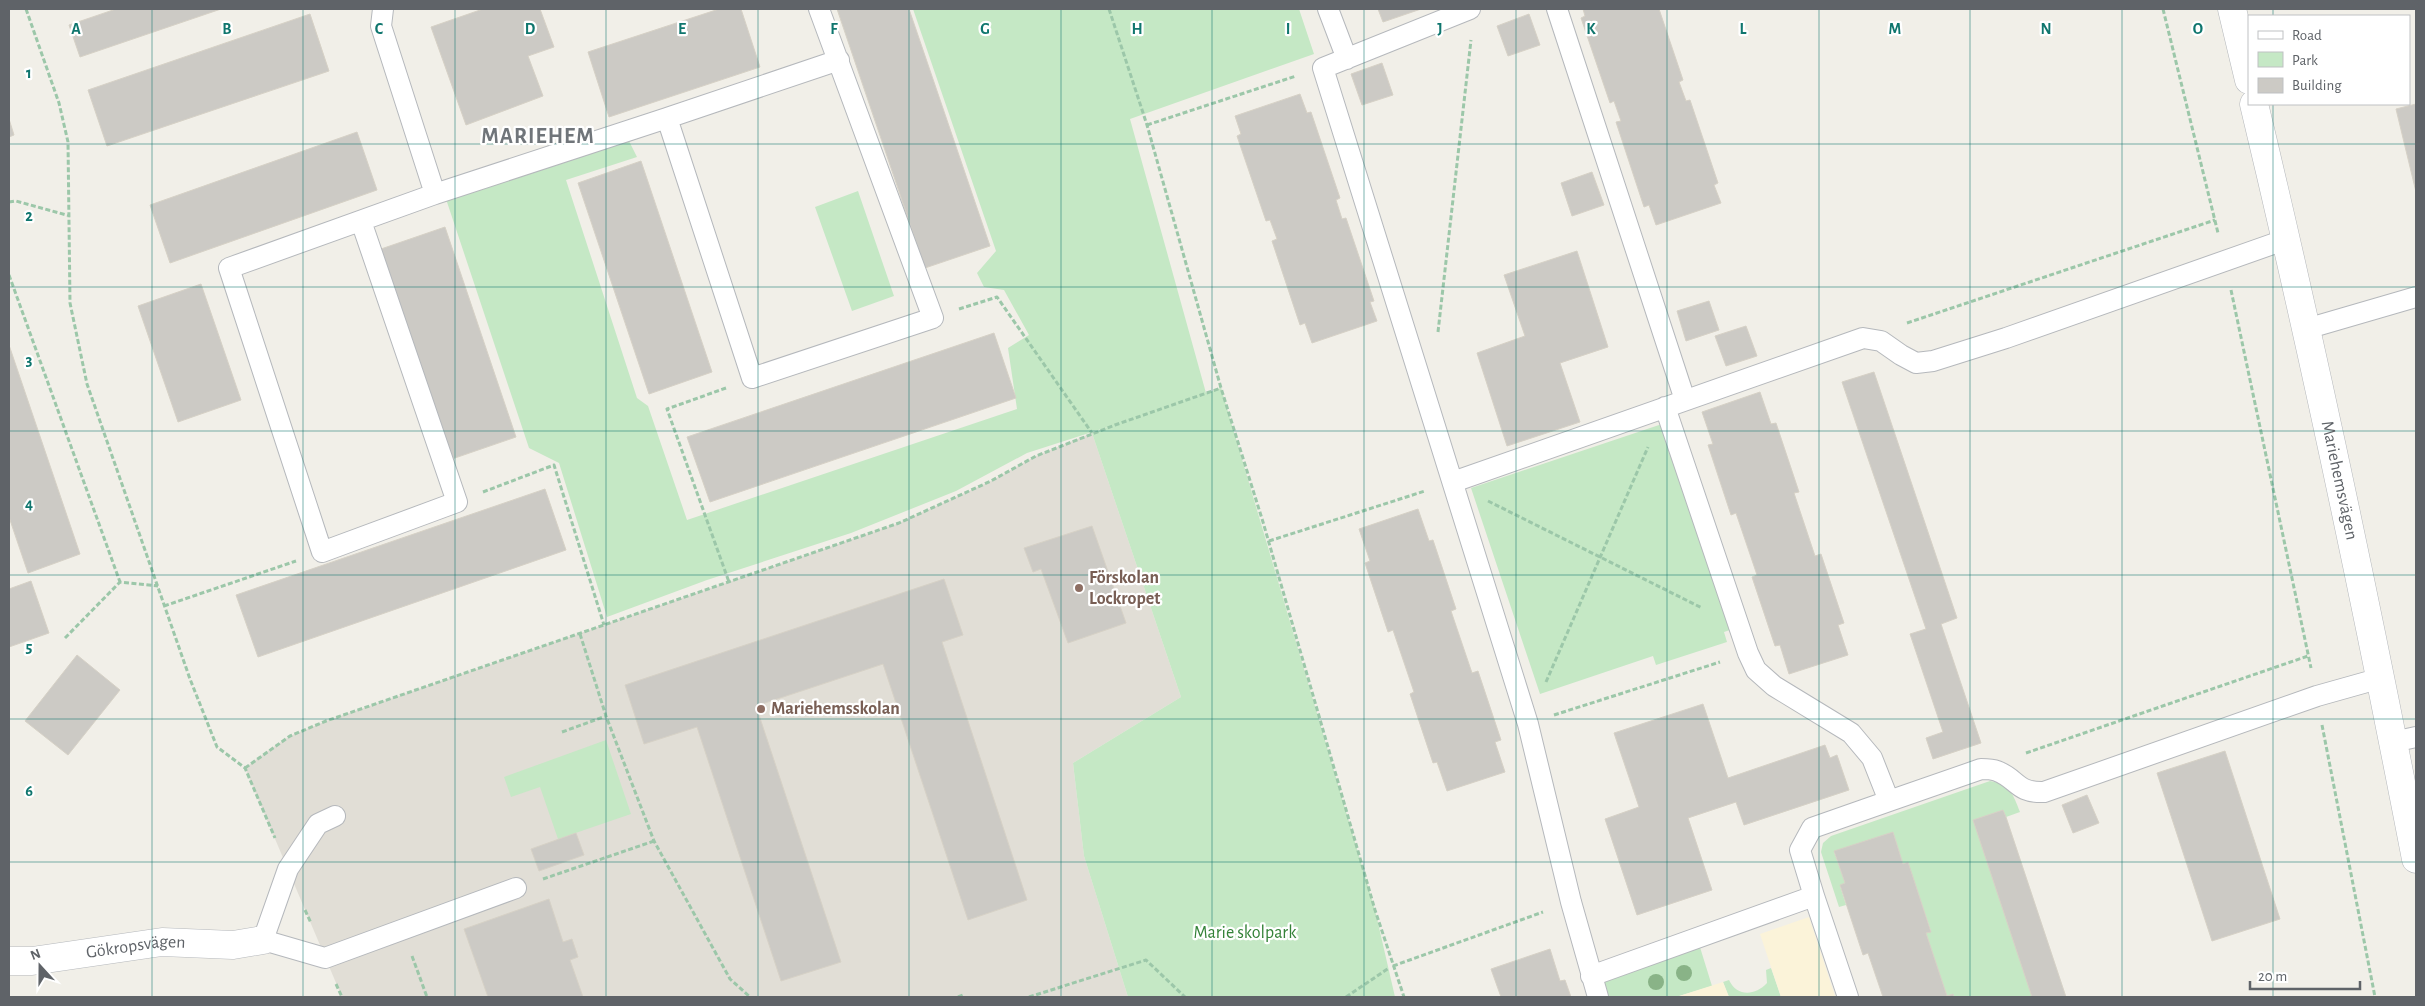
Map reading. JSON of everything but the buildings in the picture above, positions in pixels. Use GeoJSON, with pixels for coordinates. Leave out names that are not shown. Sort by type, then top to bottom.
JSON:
{"type":"FeatureCollection","features":[{"type":"Feature","properties":{"kind":"street"},"geometry":{"type":"LineString","coordinates":[[2232,9],[2248,76]]}},
{"type":"Feature","properties":{"kind":"street","name":"Mariehemsvägen"},"geometry":{"type":"LineString","coordinates":[[2254,105],[2287,239],[2381,678],[2405,740],[2416,859]]}},
{"type":"Feature","properties":{"kind":"street","name":"Gökropsvägen"},"geometry":{"type":"LineString","coordinates":[[9,961],[32,961],[162,942],[233,945],[263,940]]}},
{"type":"Feature","properties":{"kind":"lane"},"geometry":{"type":"LineString","coordinates":[[383,9],[381,26],[435,194]]}},
{"type":"Feature","properties":{"kind":"lane"},"geometry":{"type":"LineString","coordinates":[[667,118],[752,378],[933,318],[819,9]]}},
{"type":"Feature","properties":{"kind":"lane"},"geometry":{"type":"LineString","coordinates":[[1328,9],[1347,59]]}},
{"type":"Feature","properties":{"kind":"lane"},"geometry":{"type":"LineString","coordinates":[[1470,9],[1323,68],[1528,724],[1571,902],[1598,997]]}},
{"type":"Feature","properties":{"kind":"lane"},"geometry":{"type":"LineString","coordinates":[[1558,9],[1685,400]]}},
{"type":"Feature","properties":{"kind":"lane"},"geometry":{"type":"LineString","coordinates":[[361,221],[457,502],[322,552],[229,268],[435,194],[839,60]]}},
{"type":"Feature","properties":{"kind":"lane"},"geometry":{"type":"LineString","coordinates":[[1452,482],[1863,338],[1881,341],[1901,356],[1916,363],[1933,362],[2287,239]]}},
{"type":"Feature","properties":{"kind":"lane"},"geometry":{"type":"LineString","coordinates":[[2306,329],[2416,297]]}},
{"type":"Feature","properties":{"kind":"lane"},"geometry":{"type":"LineString","coordinates":[[1665,407],[1748,653],[1756,670],[1774,686],[1850,733],[1872,758],[1888,800]]}},
{"type":"Feature","properties":{"kind":"lane"},"geometry":{"type":"LineString","coordinates":[[1848,997],[1800,850],[1812,828],[1981,769],[1996,770],[2018,787],[2031,792],[2044,792],[2317,696],[2381,678]]}},
{"type":"Feature","properties":{"kind":"lane"},"geometry":{"type":"LineString","coordinates":[[335,816],[318,824],[288,869],[263,940],[326,958],[516,888]]}},
{"type":"Feature","properties":{"kind":"lane"},"geometry":{"type":"LineString","coordinates":[[1591,976],[1814,896]]}},
{"type":"Feature","properties":{"kind":"path"},"geometry":{"type":"LineString","coordinates":[[26,9],[59,103],[68,142],[70,303],[87,384],[164,606],[217,746],[245,768],[288,869]]}},
{"type":"Feature","properties":{"kind":"path"},"geometry":{"type":"LineString","coordinates":[[1109,9],[1147,125],[1221,388],[1269,541],[1375,910],[1404,997]]}},
{"type":"Feature","properties":{"kind":"path"},"geometry":{"type":"LineString","coordinates":[[2163,9],[2225,259],[2317,696],[2375,997]]}},
{"type":"Feature","properties":{"kind":"path"},"geometry":{"type":"LineString","coordinates":[[1437,339],[1471,38]]}},
{"type":"Feature","properties":{"kind":"path"},"geometry":{"type":"LineString","coordinates":[[1147,125],[1323,68]]}},
{"type":"Feature","properties":{"kind":"path"},"geometry":{"type":"LineString","coordinates":[[9,202],[16,201],[70,216]]}},
{"type":"Feature","properties":{"kind":"path"},"geometry":{"type":"LineString","coordinates":[[1863,338],[2215,220]]}},
{"type":"Feature","properties":{"kind":"path"},"geometry":{"type":"LineString","coordinates":[[9,275],[120,582]]}},
{"type":"Feature","properties":{"kind":"path"},"geometry":{"type":"LineString","coordinates":[[933,318],[997,297],[1092,433]]}},
{"type":"Feature","properties":{"kind":"path"},"geometry":{"type":"LineString","coordinates":[[729,582],[667,409],[752,378]]}},
{"type":"Feature","properties":{"kind":"path"},"geometry":{"type":"LineString","coordinates":[[245,768],[290,736],[899,523],[991,481],[1036,456],[1092,433],[1221,388]]}},
{"type":"Feature","properties":{"kind":"path"},"geometry":{"type":"LineString","coordinates":[[1528,724],[1665,407]]}},
{"type":"Feature","properties":{"kind":"path"},"geometry":{"type":"LineString","coordinates":[[457,502],[554,465],[604,625]]}},
{"type":"Feature","properties":{"kind":"path"},"geometry":{"type":"LineString","coordinates":[[1269,541],[1452,482],[1740,627]]}},
{"type":"Feature","properties":{"kind":"path"},"geometry":{"type":"LineString","coordinates":[[164,606],[322,552]]}},
{"type":"Feature","properties":{"kind":"path"},"geometry":{"type":"LineString","coordinates":[[120,582],[158,586]]}},
{"type":"Feature","properties":{"kind":"path"},"geometry":{"type":"LineString","coordinates":[[65,638],[120,582]]}},
{"type":"Feature","properties":{"kind":"path"},"geometry":{"type":"LineString","coordinates":[[580,634],[606,716],[654,841],[730,979],[750,997]]}},
{"type":"Feature","properties":{"kind":"path"},"geometry":{"type":"LineString","coordinates":[[1528,724],[1748,653]]}},
{"type":"Feature","properties":{"kind":"path"},"geometry":{"type":"LineString","coordinates":[[1981,769],[2308,656]]}},
{"type":"Feature","properties":{"kind":"path"},"geometry":{"type":"LineString","coordinates":[[562,732],[606,716]]}},
{"type":"Feature","properties":{"kind":"path"},"geometry":{"type":"LineString","coordinates":[[516,888],[654,841]]}},
{"type":"Feature","properties":{"kind":"path"},"geometry":{"type":"LineString","coordinates":[[1393,966],[1571,902]]}},
{"type":"Feature","properties":{"kind":"path"},"geometry":{"type":"LineString","coordinates":[[402,930],[427,997]]}},
{"type":"Feature","properties":{"kind":"path"},"geometry":{"type":"LineString","coordinates":[[1029,997],[1146,960],[1185,997]]}},
{"type":"Feature","properties":{"kind":"path"},"geometry":{"type":"LineString","coordinates":[[1346,997],[1388,968]]}},
{"type":"Feature","properties":{"kind":"path"},"geometry":{"type":"LineString","coordinates":[[958,997],[963,995],[963,997]]}},
{"type":"Feature","properties":{"kind":"shaded area","name":"Mariehemsskolan"},"geometry":{"type":"Polygon","coordinates":[[[1092,433],[1181,697],[1073,763],[1084,856],[1128,997],[342,997],[245,768],[290,736],[326,721],[899,523],[991,481],[1036,456],[1092,433]]]}},
{"type":"Feature","properties":{"kind":"green space","name":"Marie skolpark"},"geometry":{"type":"Polygon","coordinates":[[[913,9],[1299,9],[1314,54],[1130,119],[1206,393],[1221,388],[1375,910],[1395,997],[1128,997],[1084,856],[1073,763],[1181,697],[1092,433],[1111,426],[1027,453],[956,491],[851,533],[707,580],[607,617],[559,463],[529,448],[446,199],[629,141],[637,157],[566,180],[637,398],[648,406],[687,520],[1017,409],[1008,348],[1029,335],[1004,290],[984,287],[977,273],[996,251],[913,9]]]}},
{"type":"Feature","properties":{"kind":"green space"},"geometry":{"type":"Polygon","coordinates":[[[858,191],[894,296],[852,311],[815,207],[858,191]]]}},
{"type":"Feature","properties":{"kind":"green space"},"geometry":{"type":"Polygon","coordinates":[[[1671,421],[1739,627],[1724,632],[1727,642],[1656,665],[1653,656],[1540,694],[1471,488],[1671,421]]]}},
{"type":"Feature","properties":{"kind":"green space"},"geometry":{"type":"Polygon","coordinates":[[[606,740],[631,814],[558,839],[540,787],[511,797],[504,777],[606,740]]]}},
{"type":"Feature","properties":{"kind":"green space"},"geometry":{"type":"Polygon","coordinates":[[[1990,781],[1997,782],[2010,791],[2020,812],[2006,817],[2003,810],[1973,820],[2032,997],[1954,997],[1953,994],[1947,996],[1926,933],[1931,931],[1908,863],[1903,864],[1893,832],[1834,852],[1845,883],[1840,886],[1846,905],[1839,907],[1821,852],[1823,843],[1831,836],[1990,781]]]}},
{"type":"Feature","properties":{"kind":"green space"},"geometry":{"type":"Polygon","coordinates":[[[1699,944],[1712,986],[1676,997],[1603,997],[1599,979],[1699,944]]]}},
{"type":"Feature","properties":{"kind":"green space"},"geometry":{"type":"Polygon","coordinates":[[[1771,968],[1781,997],[1729,997],[1723,982],[1729,980],[1732,986],[1741,992],[1752,992],[1767,983],[1766,970],[1771,968]]]}},
{"type":"Feature","properties":{"kind":"sand"},"geometry":{"type":"Polygon","coordinates":[[[1809,917],[1835,996],[1781,997],[1760,934],[1809,917]]]}},
{"type":"Feature","properties":{"kind":"sand"},"geometry":{"type":"Polygon","coordinates":[[[1723,982],[1729,997],[1676,997],[1723,982]]]}},
{"type":"Feature","properties":{"kind":"place","name":"Förskolan Lockropet"},"geometry":{"type":"Point","coordinates":[1079,588]}},
{"type":"Feature","properties":{"kind":"place","name":"Mariehemsskolan"},"geometry":{"type":"Point","coordinates":[761,709]}},
{"type":"Feature","properties":{"kind":"district","name":"MARIEHEM"},"geometry":{"type":"Point","coordinates":[538,136]}}]}
